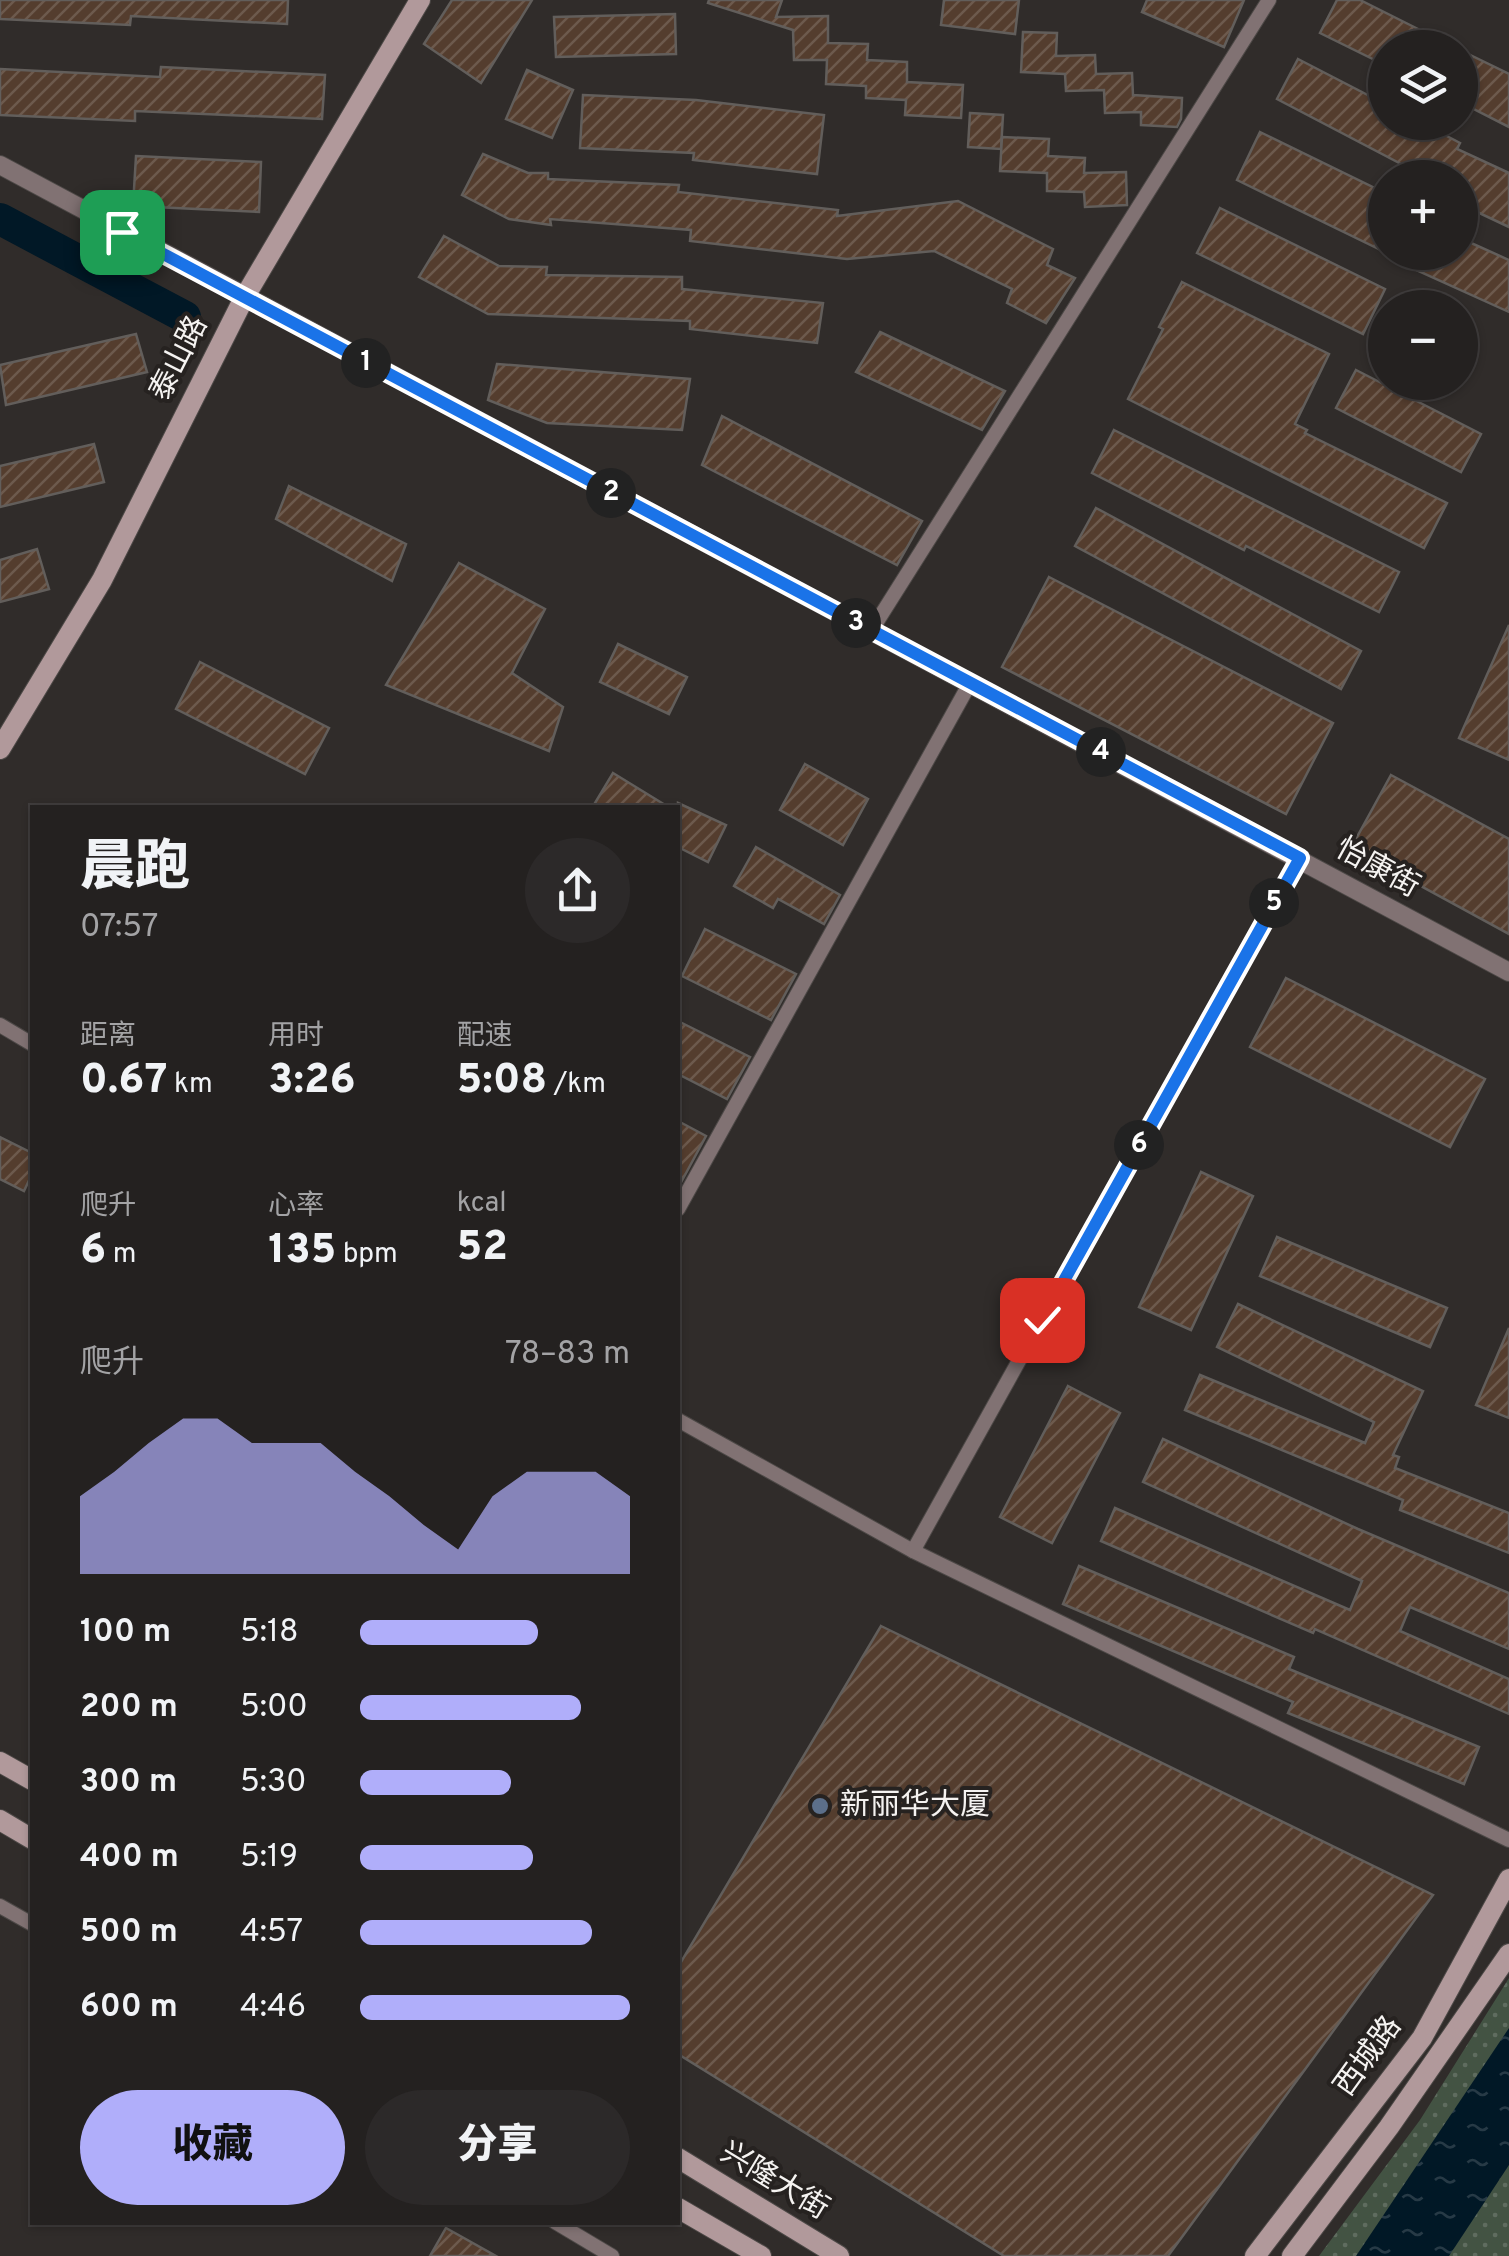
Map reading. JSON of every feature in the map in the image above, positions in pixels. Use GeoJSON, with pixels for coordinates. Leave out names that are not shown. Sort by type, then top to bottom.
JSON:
{"type":"FeatureCollection","features":[{"type":"Feature","properties":{"kind":"main road","name":"泰山路"},"geometry":{"type":"LineString","coordinates":[[0,750],[102,580],[244,298],[420,0]]}},
{"type":"Feature","properties":{"kind":"main road"},"geometry":{"type":"LineString","coordinates":[[0,1762],[30,1779]]}},
{"type":"Feature","properties":{"kind":"main road"},"geometry":{"type":"LineString","coordinates":[[0,1820],[30,1838]]}},
{"type":"Feature","properties":{"kind":"main road","name":"西城路"},"geometry":{"type":"LineString","coordinates":[[1256,2256],[1422,2038],[1509,1879]]}},
{"type":"Feature","properties":{"kind":"main road","name":"西城路"},"geometry":{"type":"LineString","coordinates":[[1292,2256],[1389,2127],[1509,1954]]}},
{"type":"Feature","properties":{"kind":"main road","name":"兴隆大街"},"geometry":{"type":"LineString","coordinates":[[680,2159],[838,2256]]}},
{"type":"Feature","properties":{"kind":"main road"},"geometry":{"type":"LineString","coordinates":[[680,2209],[762,2256]]}},
{"type":"Feature","properties":{"kind":"street"},"geometry":{"type":"LineString","coordinates":[[871,631],[1268,0]]}},
{"type":"Feature","properties":{"kind":"street","name":"怡康街"},"geometry":{"type":"LineString","coordinates":[[0,165],[1509,972]]}},
{"type":"Feature","properties":{"kind":"street"},"geometry":{"type":"LineString","coordinates":[[680,1206],[970,683]]}},
{"type":"Feature","properties":{"kind":"street"},"geometry":{"type":"LineString","coordinates":[[914,1551],[1300,858]]}},
{"type":"Feature","properties":{"kind":"street"},"geometry":{"type":"LineString","coordinates":[[0,1025],[30,1043]]}},
{"type":"Feature","properties":{"kind":"street"},"geometry":{"type":"LineString","coordinates":[[680,1421],[914,1551],[1509,1840]]}},
{"type":"Feature","properties":{"kind":"street"},"geometry":{"type":"LineString","coordinates":[[0,1906],[30,1923]]}},
{"type":"Feature","properties":{"kind":"street"},"geometry":{"type":"LineString","coordinates":[[561,2225],[612,2256]]}},
{"type":"Feature","properties":{"kind":"green space"},"geometry":{"type":"Polygon","coordinates":[[[1509,1978],[1509,2256],[1319,2256],[1420,2120],[1509,1978]]]}},
{"type":"Feature","properties":{"kind":"water"},"geometry":{"type":"Polygon","coordinates":[[[1509,2028],[1509,2165],[1449,2256],[1356,2256],[1509,2028]]]}},
{"type":"Feature","properties":{"kind":"building"},"geometry":{"type":"Polygon","coordinates":[[[0,0],[288,0],[287,24],[131,16],[130,25],[0,19],[0,0]]]}},
{"type":"Feature","properties":{"kind":"building"},"geometry":{"type":"Polygon","coordinates":[[[452,0],[532,0],[481,83],[424,44],[452,0]]]}},
{"type":"Feature","properties":{"kind":"building"},"geometry":{"type":"Polygon","coordinates":[[[782,0],[776,17],[828,16],[828,43],[868,44],[867,60],[907,62],[907,82],[963,85],[961,118],[905,115],[906,100],[866,98],[866,86],[826,84],[827,60],[794,60],[793,30],[708,3],[782,0]]]}},
{"type":"Feature","properties":{"kind":"building"},"geometry":{"type":"Polygon","coordinates":[[[944,0],[1019,0],[1015,34],[941,25],[944,0]]]}},
{"type":"Feature","properties":{"kind":"building"},"geometry":{"type":"Polygon","coordinates":[[[1147,0],[1244,0],[1224,47],[1142,12],[1147,0]]]}},
{"type":"Feature","properties":{"kind":"building"},"geometry":{"type":"Polygon","coordinates":[[[1337,0],[1360,0],[1420,30],[1368,30],[1368,57],[1320,33],[1337,0]]]}},
{"type":"Feature","properties":{"kind":"building"},"geometry":{"type":"Polygon","coordinates":[[[675,14],[676,54],[556,57],[554,17],[675,14]]]}},
{"type":"Feature","properties":{"kind":"building"},"geometry":{"type":"Polygon","coordinates":[[[1023,32],[1057,33],[1056,56],[1095,55],[1096,74],[1132,73],[1133,95],[1182,98],[1177,127],[1141,125],[1141,112],[1105,113],[1104,90],[1066,91],[1065,74],[1021,72],[1023,32]]]}},
{"type":"Feature","properties":{"kind":"building"},"geometry":{"type":"Polygon","coordinates":[[[1298,59],[1368,95],[1368,140],[1460,143],[1457,149],[1509,173],[1509,227],[1478,212],[1478,160],[1394,160],[1277,99],[1298,59]]]}},
{"type":"Feature","properties":{"kind":"building"},"geometry":{"type":"Polygon","coordinates":[[[1478,59],[1509,74],[1509,127],[1478,111],[1478,59]]]}},
{"type":"Feature","properties":{"kind":"building"},"geometry":{"type":"Polygon","coordinates":[[[161,67],[325,75],[322,119],[135,111],[135,121],[0,115],[0,69],[160,77],[161,67]]]}},
{"type":"Feature","properties":{"kind":"building"},"geometry":{"type":"Polygon","coordinates":[[[527,70],[573,90],[552,138],[506,119],[527,70]]]}},
{"type":"Feature","properties":{"kind":"building"},"geometry":{"type":"Polygon","coordinates":[[[583,95],[696,100],[824,115],[817,174],[693,160],[694,153],[580,148],[583,95]]]}},
{"type":"Feature","properties":{"kind":"building"},"geometry":{"type":"Polygon","coordinates":[[[970,113],[1003,115],[1001,149],[968,147],[970,113]]]}},
{"type":"Feature","properties":{"kind":"building"},"geometry":{"type":"Polygon","coordinates":[[[1260,132],[1368,185],[1368,244],[1237,180],[1260,132]]]}},
{"type":"Feature","properties":{"kind":"building"},"geometry":{"type":"Polygon","coordinates":[[[1002,137],[1049,139],[1048,156],[1085,158],[1084,173],[1126,172],[1127,205],[1085,207],[1084,192],[1047,191],[1047,173],[1000,171],[1002,137]]]}},
{"type":"Feature","properties":{"kind":"building"},"geometry":{"type":"Polygon","coordinates":[[[483,154],[528,173],[548,173],[548,179],[679,185],[678,192],[838,210],[837,216],[958,201],[1053,249],[1047,265],[1075,278],[1046,323],[1007,303],[1012,289],[934,251],[847,259],[690,241],[691,230],[550,219],[551,225],[509,219],[462,195],[483,154]]]}},
{"type":"Feature","properties":{"kind":"building"},"geometry":{"type":"Polygon","coordinates":[[[136,156],[261,162],[259,212],[133,206],[136,156]]]}},
{"type":"Feature","properties":{"kind":"building"},"geometry":{"type":"Polygon","coordinates":[[[1220,208],[1385,289],[1368,290],[1368,324],[1363,334],[1197,253],[1220,208]]]}},
{"type":"Feature","properties":{"kind":"building"},"geometry":{"type":"Polygon","coordinates":[[[444,236],[499,266],[547,267],[546,275],[682,277],[682,289],[823,303],[817,343],[690,329],[690,321],[488,314],[419,277],[444,236]]]}},
{"type":"Feature","properties":{"kind":"building"},"geometry":{"type":"Polygon","coordinates":[[[1478,246],[1509,260],[1509,312],[1478,298],[1478,290],[1460,290],[1416,270],[1478,270],[1478,246]]]}},
{"type":"Feature","properties":{"kind":"building"},"geometry":{"type":"Polygon","coordinates":[[[1182,282],[1329,354],[1295,424],[1307,430],[1305,433],[1447,503],[1424,548],[1128,399],[1182,282]]]}},
{"type":"Feature","properties":{"kind":"building"},"geometry":{"type":"Polygon","coordinates":[[[880,332],[1005,391],[982,430],[856,372],[880,332]]]}},
{"type":"Feature","properties":{"kind":"building"},"geometry":{"type":"Polygon","coordinates":[[[136,334],[147,372],[6,405],[0,365],[136,334]]]}},
{"type":"Feature","properties":{"kind":"building"},"geometry":{"type":"Polygon","coordinates":[[[497,364],[690,379],[682,430],[547,423],[488,400],[497,364]]]}},
{"type":"Feature","properties":{"kind":"building"},"geometry":{"type":"Polygon","coordinates":[[[1356,370],[1368,376],[1368,400],[1415,400],[1481,434],[1461,472],[1336,408],[1356,370]]]}},
{"type":"Feature","properties":{"kind":"building"},"geometry":{"type":"Polygon","coordinates":[[[722,416],[922,521],[897,565],[702,465],[722,416]]]}},
{"type":"Feature","properties":{"kind":"building"},"geometry":{"type":"Polygon","coordinates":[[[1114,430],[1399,572],[1379,612],[1246,546],[1244,550],[1092,473],[1114,430]]]}},
{"type":"Feature","properties":{"kind":"building"},"geometry":{"type":"Polygon","coordinates":[[[94,444],[104,482],[0,507],[0,466],[94,444]]]}},
{"type":"Feature","properties":{"kind":"building"},"geometry":{"type":"Polygon","coordinates":[[[289,486],[406,544],[392,581],[276,519],[289,486]]]}},
{"type":"Feature","properties":{"kind":"building"},"geometry":{"type":"Polygon","coordinates":[[[1096,508],[1361,651],[1341,689],[1075,546],[1096,508]]]}},
{"type":"Feature","properties":{"kind":"building"},"geometry":{"type":"Polygon","coordinates":[[[37,549],[49,589],[0,602],[0,560],[37,549]]]}},
{"type":"Feature","properties":{"kind":"building"},"geometry":{"type":"Polygon","coordinates":[[[459,563],[545,609],[512,673],[563,707],[549,751],[386,685],[459,563]]]}},
{"type":"Feature","properties":{"kind":"building"},"geometry":{"type":"Polygon","coordinates":[[[1049,577],[1333,723],[1286,814],[1002,667],[1049,577]]]}},
{"type":"Feature","properties":{"kind":"building"},"geometry":{"type":"Polygon","coordinates":[[[1509,625],[1509,760],[1459,738],[1509,625]]]}},
{"type":"Feature","properties":{"kind":"building"},"geometry":{"type":"Polygon","coordinates":[[[618,644],[687,677],[669,714],[600,682],[618,644]]]}},
{"type":"Feature","properties":{"kind":"building"},"geometry":{"type":"Polygon","coordinates":[[[200,662],[329,728],[305,774],[176,709],[200,662]]]}},
{"type":"Feature","properties":{"kind":"building"},"geometry":{"type":"Polygon","coordinates":[[[805,764],[868,799],[843,845],[780,810],[805,764]]]}},
{"type":"Feature","properties":{"kind":"building"},"geometry":{"type":"Polygon","coordinates":[[[613,773],[665,805],[594,805],[613,773]]]}},
{"type":"Feature","properties":{"kind":"building"},"geometry":{"type":"Polygon","coordinates":[[[1391,775],[1509,839],[1509,934],[1351,848],[1391,775]]]}},
{"type":"Feature","properties":{"kind":"building"},"geometry":{"type":"Polygon","coordinates":[[[678,805],[726,825],[708,862],[680,848],[678,805]]]}},
{"type":"Feature","properties":{"kind":"building"},"geometry":{"type":"Polygon","coordinates":[[[756,847],[840,895],[824,924],[778,899],[773,908],[734,886],[756,847]]]}},
{"type":"Feature","properties":{"kind":"building"},"geometry":{"type":"Polygon","coordinates":[[[705,929],[796,974],[771,1020],[682,976],[705,929]]]}},
{"type":"Feature","properties":{"kind":"building"},"geometry":{"type":"Polygon","coordinates":[[[1286,978],[1485,1079],[1450,1147],[1250,1047],[1286,978]]]}},
{"type":"Feature","properties":{"kind":"building"},"geometry":{"type":"Polygon","coordinates":[[[680,1022],[750,1057],[727,1099],[680,1075],[680,1022]]]}},
{"type":"Feature","properties":{"kind":"building"},"geometry":{"type":"Polygon","coordinates":[[[680,1122],[706,1136],[680,1184],[680,1122]]]}},
{"type":"Feature","properties":{"kind":"building"},"geometry":{"type":"Polygon","coordinates":[[[0,1137],[30,1152],[30,1178],[24,1191],[0,1179],[0,1137]]]}},
{"type":"Feature","properties":{"kind":"building"},"geometry":{"type":"Polygon","coordinates":[[[1201,1172],[1253,1196],[1191,1330],[1139,1307],[1201,1172]]]}},
{"type":"Feature","properties":{"kind":"building"},"geometry":{"type":"Polygon","coordinates":[[[1277,1237],[1447,1308],[1430,1347],[1260,1276],[1277,1237]]]}},
{"type":"Feature","properties":{"kind":"building"},"geometry":{"type":"Polygon","coordinates":[[[1238,1304],[1423,1391],[1393,1455],[1399,1457],[1395,1468],[1509,1513],[1509,1553],[1400,1510],[1403,1500],[1185,1410],[1200,1375],[1365,1443],[1374,1422],[1217,1347],[1238,1304]]]}},
{"type":"Feature","properties":{"kind":"building"},"geometry":{"type":"Polygon","coordinates":[[[1509,1328],[1509,1418],[1476,1405],[1509,1328]]]}},
{"type":"Feature","properties":{"kind":"building"},"geometry":{"type":"Polygon","coordinates":[[[1068,1386],[1120,1413],[1052,1543],[1000,1517],[1068,1386]]]}},
{"type":"Feature","properties":{"kind":"building"},"geometry":{"type":"Polygon","coordinates":[[[1163,1439],[1509,1593],[1509,1649],[1410,1607],[1400,1631],[1509,1679],[1509,1714],[1101,1541],[1115,1508],[1350,1610],[1362,1581],[1143,1482],[1163,1439]]]}},
{"type":"Feature","properties":{"kind":"building"},"geometry":{"type":"Polygon","coordinates":[[[1079,1566],[1294,1657],[1289,1669],[1479,1747],[1464,1784],[1288,1713],[1293,1702],[1063,1604],[1079,1566]]]}},
{"type":"Feature","properties":{"kind":"building"},"geometry":{"type":"Polygon","coordinates":[[[881,1626],[1433,1895],[1168,2256],[1004,2256],[680,2055],[680,1964],[881,1626]]]}},
{"type":"Feature","properties":{"kind":"building"},"geometry":{"type":"Polygon","coordinates":[[[446,2228],[496,2256],[430,2256],[446,2228]]]}},
{"type":"Feature","properties":{"kind":"waterway"},"geometry":{"type":"LineString","coordinates":[[0,219],[185,317]]}},
{"type":"Feature","properties":{"kind":"place","name":"新丽华大厦"},"geometry":{"type":"Point","coordinates":[820,1806]}},
{"type":"Feature","properties":{"kind":"route"},"geometry":{"type":"LineString","coordinates":[[122,232],[1300,858],[1042,1320]]}}]}
